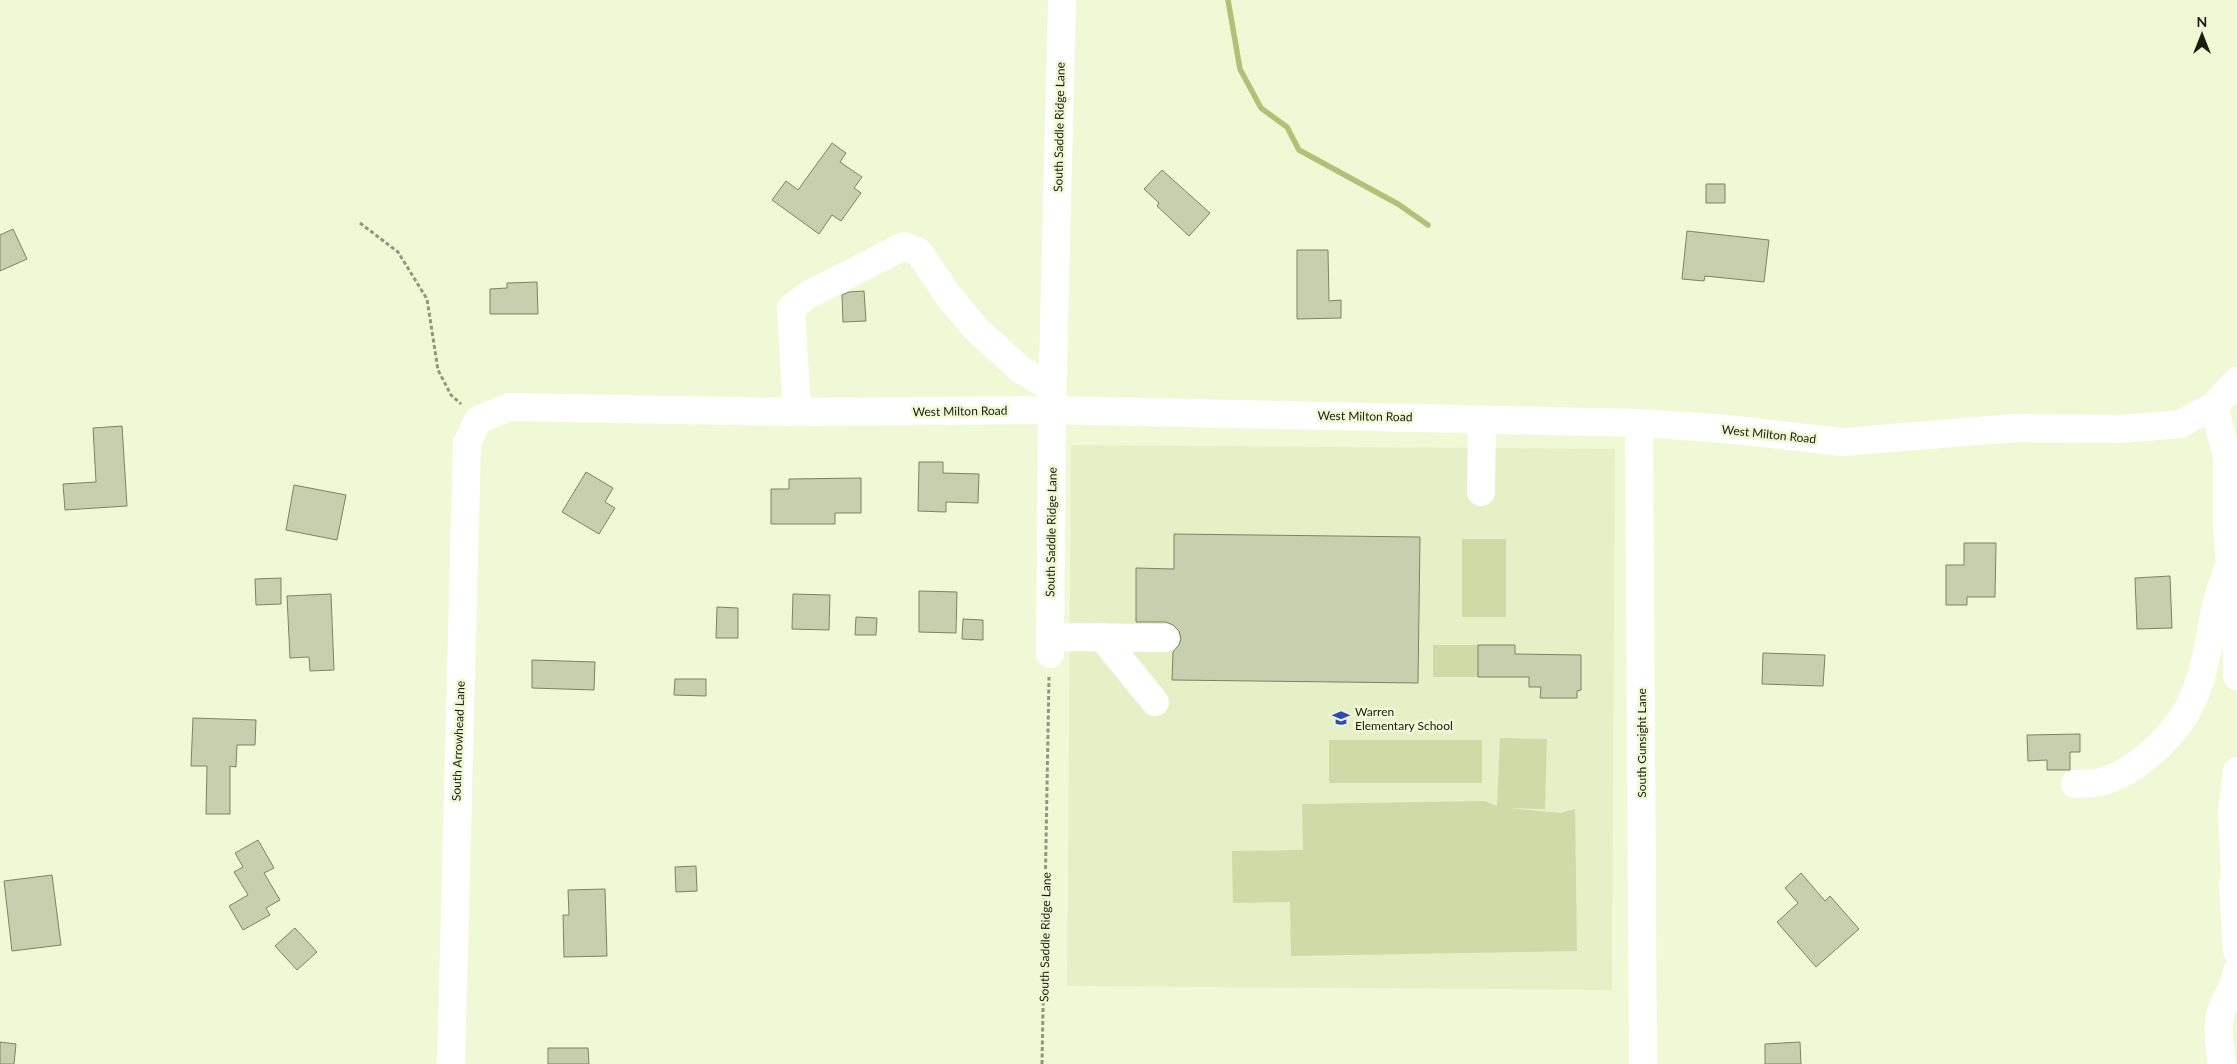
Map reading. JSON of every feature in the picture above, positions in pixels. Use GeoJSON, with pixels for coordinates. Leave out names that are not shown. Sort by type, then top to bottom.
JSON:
{"type":"FeatureCollection","features":[{"type":"Feature","properties":{"kind":"street","name":"South Saddle Ridge Lane"},"geometry":{"type":"LineString","coordinates":[[1050,645],[1053,399],[1062,0]]}},
{"type":"Feature","properties":{"kind":"street"},"geometry":{"type":"LineString","coordinates":[[797,412],[791,308],[808,295],[904,246],[919,252],[976,330],[1053,399]]}},
{"type":"Feature","properties":{"kind":"street","name":"West Milton Road"},"geometry":{"type":"LineString","coordinates":[[478,420],[509,408],[797,412],[1053,399],[1482,419],[1639,423],[1727,429],[1843,442],[2014,428],[2121,429],[2180,424],[2214,406],[2237,382]]}},
{"type":"Feature","properties":{"kind":"street"},"geometry":{"type":"LineString","coordinates":[[2214,406],[2226,457],[2227,529],[2237,639],[2237,676]]}},
{"type":"Feature","properties":{"kind":"street"},"geometry":{"type":"LineString","coordinates":[[1481,492],[1482,419]]}},
{"type":"Feature","properties":{"kind":"street","name":"South Arrowhead Lane"},"geometry":{"type":"LineString","coordinates":[[451,1064],[467,443],[478,420]]}},
{"type":"Feature","properties":{"kind":"street","name":"South Gunsight Lane"},"geometry":{"type":"LineString","coordinates":[[1639,423],[1643,1064]]}},
{"type":"Feature","properties":{"kind":"street"},"geometry":{"type":"LineString","coordinates":[[2075,784],[2101,782],[2128,770],[2154,750],[2179,722],[2193,696],[2206,659],[2221,583],[2230,565]]}},
{"type":"Feature","properties":{"kind":"street"},"geometry":{"type":"LineString","coordinates":[[1050,645],[1102,638],[1165,638]]}},
{"type":"Feature","properties":{"kind":"street"},"geometry":{"type":"LineString","coordinates":[[1102,638],[1155,702]]}},
{"type":"Feature","properties":{"kind":"street"},"geometry":{"type":"LineString","coordinates":[[2237,771],[2232,810],[2235,875],[2233,885],[2237,951]]}},
{"type":"Feature","properties":{"kind":"street"},"geometry":{"type":"LineString","coordinates":[[2222,1064],[2219,1021],[2221,1012],[2235,983],[2237,971]]}},
{"type":"Feature","properties":{"kind":"path"},"geometry":{"type":"LineString","coordinates":[[360,223],[398,252],[427,299],[438,370],[451,395],[478,420]]}},
{"type":"Feature","properties":{"kind":"path","name":"South Saddle Ridge Lane"},"geometry":{"type":"LineString","coordinates":[[1042,1064],[1050,645]]}},
{"type":"Feature","properties":{"kind":"shaded area","name":"Warren Elementary School"},"geometry":{"type":"Polygon","coordinates":[[[1071,445],[1615,449],[1612,990],[1067,986],[1071,445]]]}},
{"type":"Feature","properties":{"kind":"shaded area"},"geometry":{"type":"Polygon","coordinates":[[[1462,539],[1506,539],[1506,617],[1462,617],[1462,539]]]}},
{"type":"Feature","properties":{"kind":"shaded area"},"geometry":{"type":"Polygon","coordinates":[[[1433,645],[1478,645],[1478,677],[1433,677],[1433,645]]]}},
{"type":"Feature","properties":{"kind":"shaded area"},"geometry":{"type":"Polygon","coordinates":[[[1500,738],[1547,739],[1545,809],[1509,808],[1561,813],[1575,809],[1577,951],[1291,956],[1290,902],[1233,903],[1232,851],[1303,850],[1302,804],[1484,801],[1497,806],[1500,738]]]}},
{"type":"Feature","properties":{"kind":"shaded area"},"geometry":{"type":"Polygon","coordinates":[[[1329,740],[1482,740],[1482,783],[1329,783],[1329,740]]]}},
{"type":"Feature","properties":{"kind":"building"},"geometry":{"type":"Polygon","coordinates":[[[832,143],[846,153],[840,162],[862,177],[854,188],[861,193],[841,221],[832,215],[819,234],[772,200],[786,181],[798,190],[832,143]]]}},
{"type":"Feature","properties":{"kind":"building"},"geometry":{"type":"Polygon","coordinates":[[[1162,170],[1210,213],[1189,236],[1157,206],[1159,203],[1144,189],[1162,170]]]}},
{"type":"Feature","properties":{"kind":"building"},"geometry":{"type":"Polygon","coordinates":[[[1706,184],[1725,184],[1725,203],[1706,203],[1706,184]]]}},
{"type":"Feature","properties":{"kind":"building"},"geometry":{"type":"Polygon","coordinates":[[[13,229],[27,259],[0,271],[0,235],[13,229]]]}},
{"type":"Feature","properties":{"kind":"building"},"geometry":{"type":"Polygon","coordinates":[[[1687,231],[1769,240],[1764,282],[1705,276],[1704,281],[1682,279],[1687,231]]]}},
{"type":"Feature","properties":{"kind":"building"},"geometry":{"type":"Polygon","coordinates":[[[1297,250],[1328,250],[1329,301],[1341,300],[1341,318],[1297,319],[1297,250]]]}},
{"type":"Feature","properties":{"kind":"building"},"geometry":{"type":"Polygon","coordinates":[[[537,282],[538,314],[490,314],[490,289],[507,288],[507,283],[537,282]]]}},
{"type":"Feature","properties":{"kind":"building"},"geometry":{"type":"Polygon","coordinates":[[[864,291],[866,321],[843,322],[842,295],[849,292],[864,291]]]}},
{"type":"Feature","properties":{"kind":"building"},"geometry":{"type":"Polygon","coordinates":[[[122,426],[127,506],[65,510],[63,484],[96,482],[93,428],[122,426]]]}},
{"type":"Feature","properties":{"kind":"building"},"geometry":{"type":"Polygon","coordinates":[[[919,462],[943,462],[943,473],[979,474],[978,503],[946,502],[946,512],[918,511],[919,462]]]}},
{"type":"Feature","properties":{"kind":"building"},"geometry":{"type":"Polygon","coordinates":[[[586,472],[613,488],[605,502],[615,508],[599,534],[562,512],[586,472]]]}},
{"type":"Feature","properties":{"kind":"building"},"geometry":{"type":"Polygon","coordinates":[[[861,478],[861,513],[835,513],[835,524],[771,524],[771,489],[789,489],[789,479],[861,478]]]}},
{"type":"Feature","properties":{"kind":"building"},"geometry":{"type":"Polygon","coordinates":[[[294,485],[346,495],[337,540],[286,530],[294,485]]]}},
{"type":"Feature","properties":{"kind":"building"},"geometry":{"type":"Polygon","coordinates":[[[1174,534],[1420,537],[1418,683],[1172,680],[1173,652],[1181,639],[1179,631],[1173,625],[1166,622],[1136,622],[1136,568],[1174,569],[1174,534]]]}},
{"type":"Feature","properties":{"kind":"building"},"geometry":{"type":"Polygon","coordinates":[[[1964,543],[1996,543],[1995,597],[1967,597],[1967,605],[1946,605],[1946,565],[1964,565],[1964,543]]]}},
{"type":"Feature","properties":{"kind":"building"},"geometry":{"type":"Polygon","coordinates":[[[2170,576],[2172,628],[2137,629],[2135,578],[2170,576]]]}},
{"type":"Feature","properties":{"kind":"building"},"geometry":{"type":"Polygon","coordinates":[[[281,578],[281,604],[256,605],[255,579],[281,578]]]}},
{"type":"Feature","properties":{"kind":"building"},"geometry":{"type":"Polygon","coordinates":[[[919,591],[957,592],[956,633],[919,632],[919,591]]]}},
{"type":"Feature","properties":{"kind":"building"},"geometry":{"type":"Polygon","coordinates":[[[331,594],[334,670],[310,671],[309,657],[290,658],[287,596],[331,594]]]}},
{"type":"Feature","properties":{"kind":"building"},"geometry":{"type":"Polygon","coordinates":[[[793,594],[830,595],[829,630],[792,629],[793,594]]]}},
{"type":"Feature","properties":{"kind":"building"},"geometry":{"type":"Polygon","coordinates":[[[717,607],[738,608],[738,638],[716,638],[717,607]]]}},
{"type":"Feature","properties":{"kind":"building"},"geometry":{"type":"Polygon","coordinates":[[[856,617],[877,618],[876,635],[855,635],[856,617]]]}},
{"type":"Feature","properties":{"kind":"building"},"geometry":{"type":"Polygon","coordinates":[[[963,619],[983,620],[983,640],[962,639],[963,619]]]}},
{"type":"Feature","properties":{"kind":"building"},"geometry":{"type":"Polygon","coordinates":[[[1478,645],[1515,645],[1515,654],[1581,655],[1581,690],[1577,691],[1577,698],[1540,698],[1541,687],[1529,687],[1529,677],[1478,677],[1478,645]]]}},
{"type":"Feature","properties":{"kind":"building"},"geometry":{"type":"Polygon","coordinates":[[[1763,653],[1825,655],[1823,686],[1762,684],[1763,653]]]}},
{"type":"Feature","properties":{"kind":"building"},"geometry":{"type":"Polygon","coordinates":[[[532,660],[595,662],[594,690],[532,688],[532,660]]]}},
{"type":"Feature","properties":{"kind":"building"},"geometry":{"type":"Polygon","coordinates":[[[675,679],[706,679],[706,696],[674,695],[675,679]]]}},
{"type":"Feature","properties":{"kind":"building"},"geometry":{"type":"Polygon","coordinates":[[[193,718],[256,720],[255,745],[237,745],[236,767],[230,766],[230,814],[206,814],[207,766],[191,766],[193,718]]]}},
{"type":"Feature","properties":{"kind":"building"},"geometry":{"type":"Polygon","coordinates":[[[2080,734],[2080,752],[2070,752],[2070,770],[2047,770],[2047,760],[2028,761],[2027,735],[2080,734]]]}},
{"type":"Feature","properties":{"kind":"building"},"geometry":{"type":"Polygon","coordinates":[[[258,840],[274,868],[264,873],[280,900],[266,908],[270,915],[243,930],[229,906],[248,895],[234,872],[243,867],[235,853],[258,840]]]}},
{"type":"Feature","properties":{"kind":"building"},"geometry":{"type":"Polygon","coordinates":[[[696,866],[697,891],[676,892],[675,867],[696,866]]]}},
{"type":"Feature","properties":{"kind":"building"},"geometry":{"type":"Polygon","coordinates":[[[1801,873],[1825,901],[1830,896],[1859,929],[1816,967],[1777,922],[1798,903],[1785,888],[1801,873]]]}},
{"type":"Feature","properties":{"kind":"building"},"geometry":{"type":"Polygon","coordinates":[[[52,875],[61,945],[12,951],[4,881],[52,875]]]}},
{"type":"Feature","properties":{"kind":"building"},"geometry":{"type":"Polygon","coordinates":[[[605,889],[607,956],[564,957],[563,915],[569,915],[568,890],[605,889]]]}},
{"type":"Feature","properties":{"kind":"building"},"geometry":{"type":"Polygon","coordinates":[[[295,928],[317,952],[297,970],[275,946],[295,928]]]}},
{"type":"Feature","properties":{"kind":"building"},"geometry":{"type":"Polygon","coordinates":[[[0,1042],[16,1044],[14,1064],[0,1064],[0,1042]]]}},
{"type":"Feature","properties":{"kind":"building"},"geometry":{"type":"Polygon","coordinates":[[[1800,1042],[1801,1064],[1765,1064],[1765,1044],[1800,1042]]]}},
{"type":"Feature","properties":{"kind":"building"},"geometry":{"type":"Polygon","coordinates":[[[548,1048],[588,1048],[589,1064],[548,1064],[548,1048]]]}},
{"type":"Feature","properties":{"kind":"waterway"},"geometry":{"type":"LineString","coordinates":[[1228,0],[1240,69],[1261,108],[1287,127],[1299,150],[1398,204],[1428,225]]}},
{"type":"Feature","properties":{"kind":"place","name":"Warren Elementary School"},"geometry":{"type":"Point","coordinates":[1341,718]}}]}
